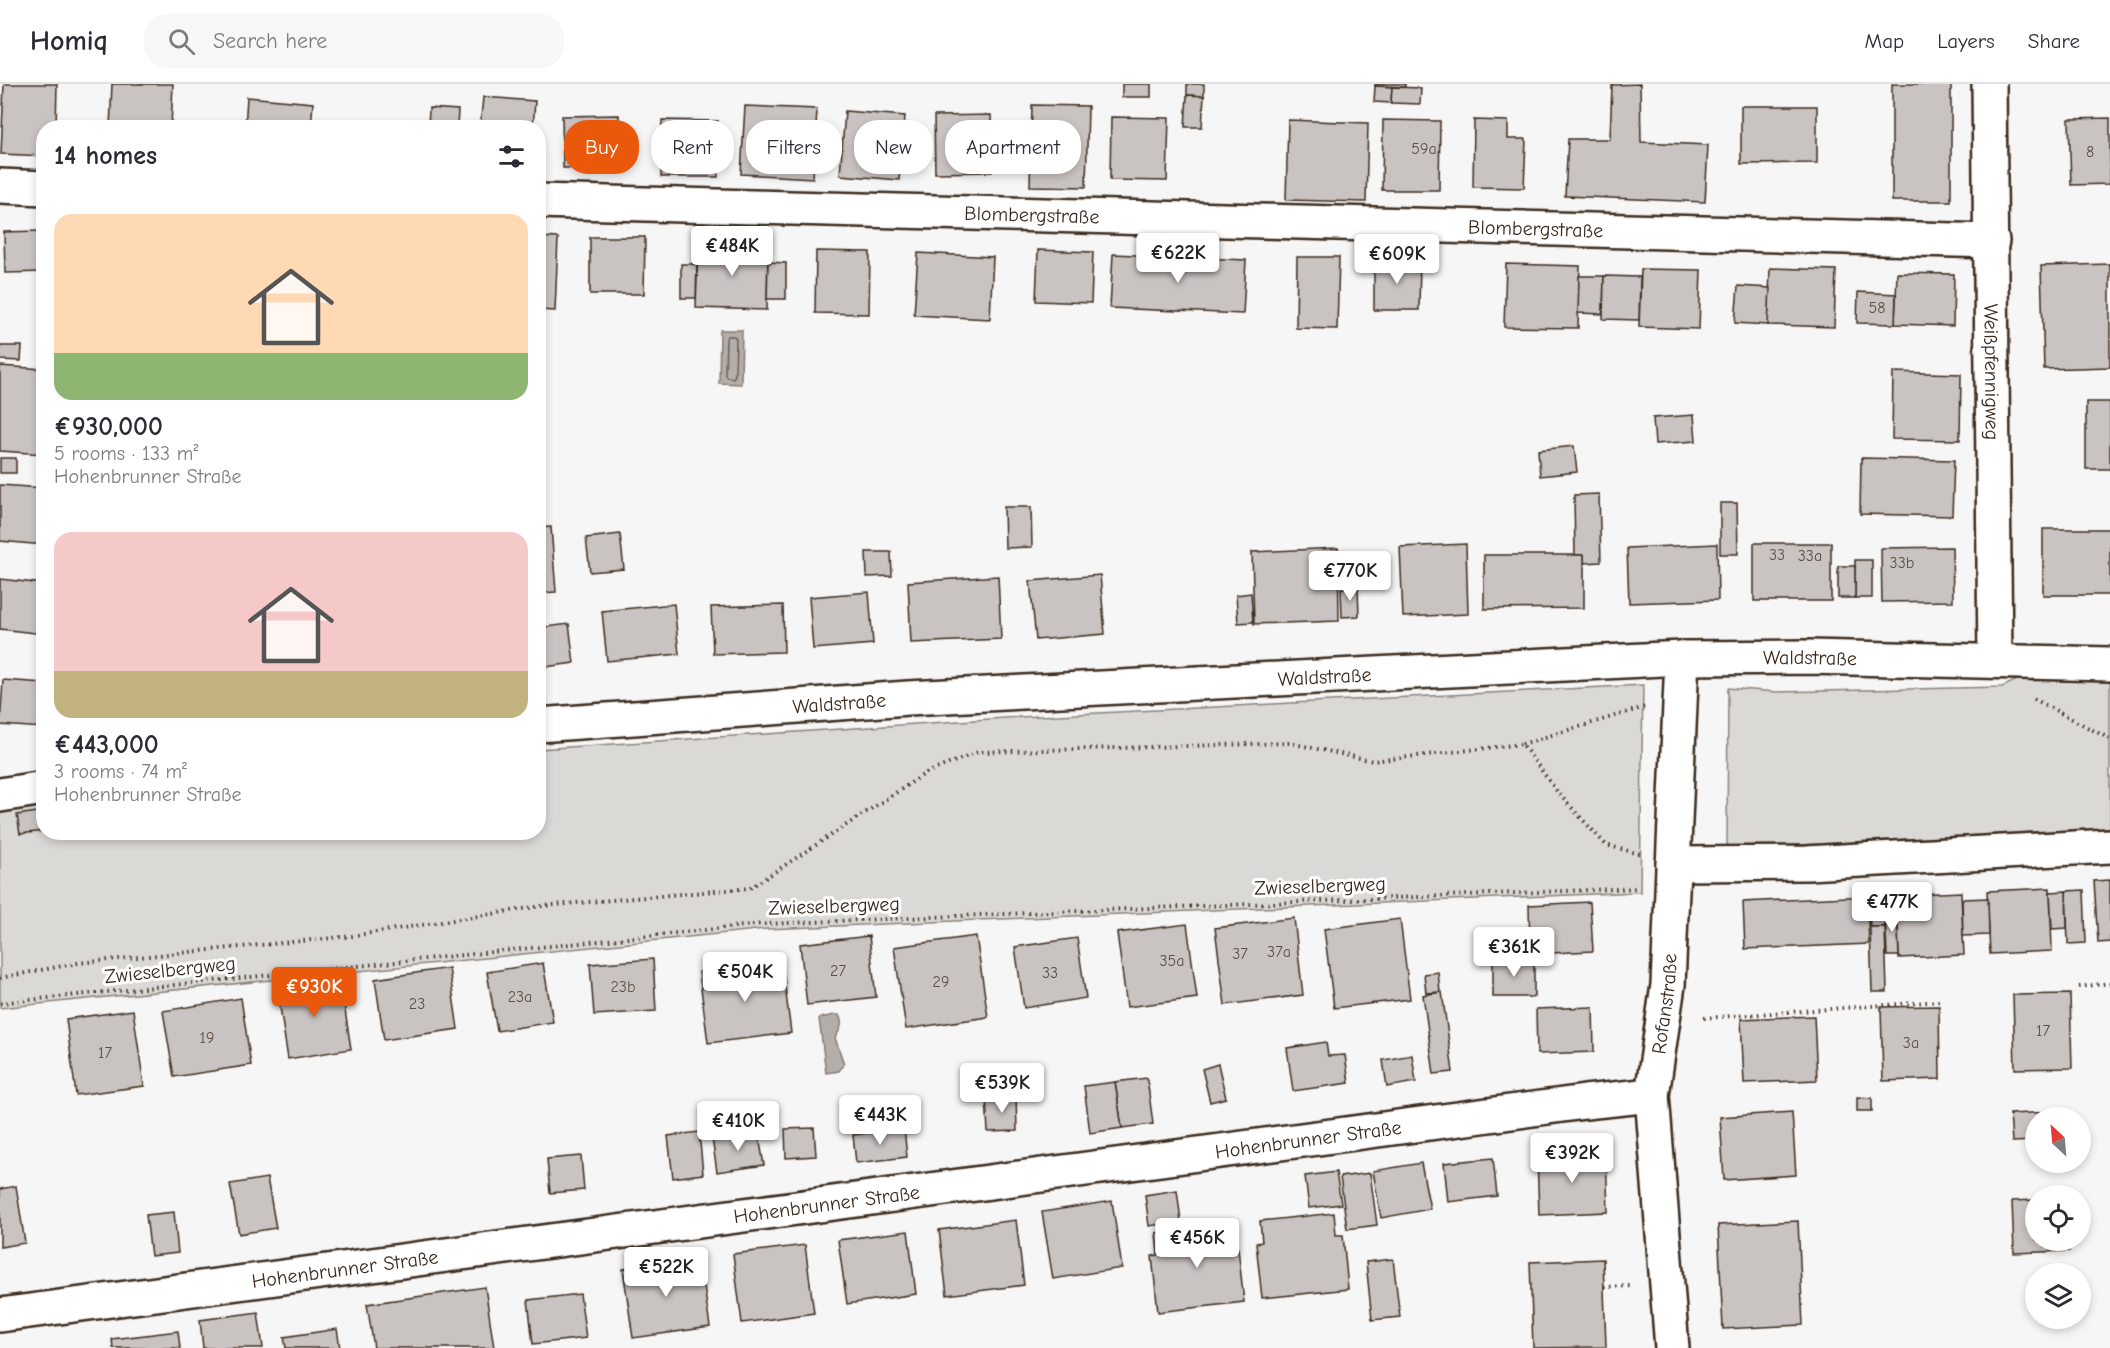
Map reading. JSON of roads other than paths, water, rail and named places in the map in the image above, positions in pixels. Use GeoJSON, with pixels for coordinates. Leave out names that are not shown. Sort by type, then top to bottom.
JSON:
{"type":"FeatureCollection","features":[{"type":"Feature","properties":{"kind":"street","name":"Weißpfennigweg"},"geometry":{"type":"LineString","coordinates":[[1989,84],[1995,660]]}},
{"type":"Feature","properties":{"kind":"street"},"geometry":{"type":"LineString","coordinates":[[0,186],[36,188]]}},
{"type":"Feature","properties":{"kind":"street","name":"Blombergstraße"},"geometry":{"type":"LineString","coordinates":[[546,201],[1992,241]]}},
{"type":"Feature","properties":{"kind":"street","name":"Waldstraße"},"geometry":{"type":"LineString","coordinates":[[546,724],[908,698],[1682,658],[1788,656],[2110,664]]}},
{"type":"Feature","properties":{"kind":"street","name":"Rofanstraße"},"geometry":{"type":"LineString","coordinates":[[1672,1348],[1652,1095],[1668,984],[1682,658]]}},
{"type":"Feature","properties":{"kind":"street"},"geometry":{"type":"LineString","coordinates":[[0,795],[36,789]]}},
{"type":"Feature","properties":{"kind":"street"},"geometry":{"type":"LineString","coordinates":[[1673,875],[1807,862],[2110,846]]}},
{"type":"Feature","properties":{"kind":"street","name":"Hohenbrunner Straße"},"geometry":{"type":"LineString","coordinates":[[0,1314],[1585,1102],[1652,1095]]}},
{"type":"Feature","properties":{"kind":"water"},"geometry":{"type":"Polygon","coordinates":[[[720,330],[742,330],[741,384],[719,383],[720,330]]]}},
{"type":"Feature","properties":{"kind":"water"},"geometry":{"type":"Polygon","coordinates":[[[839,1015],[841,1021],[840,1030],[835,1038],[844,1064],[839,1071],[826,1073],[819,1018],[839,1015]]]}}]}
